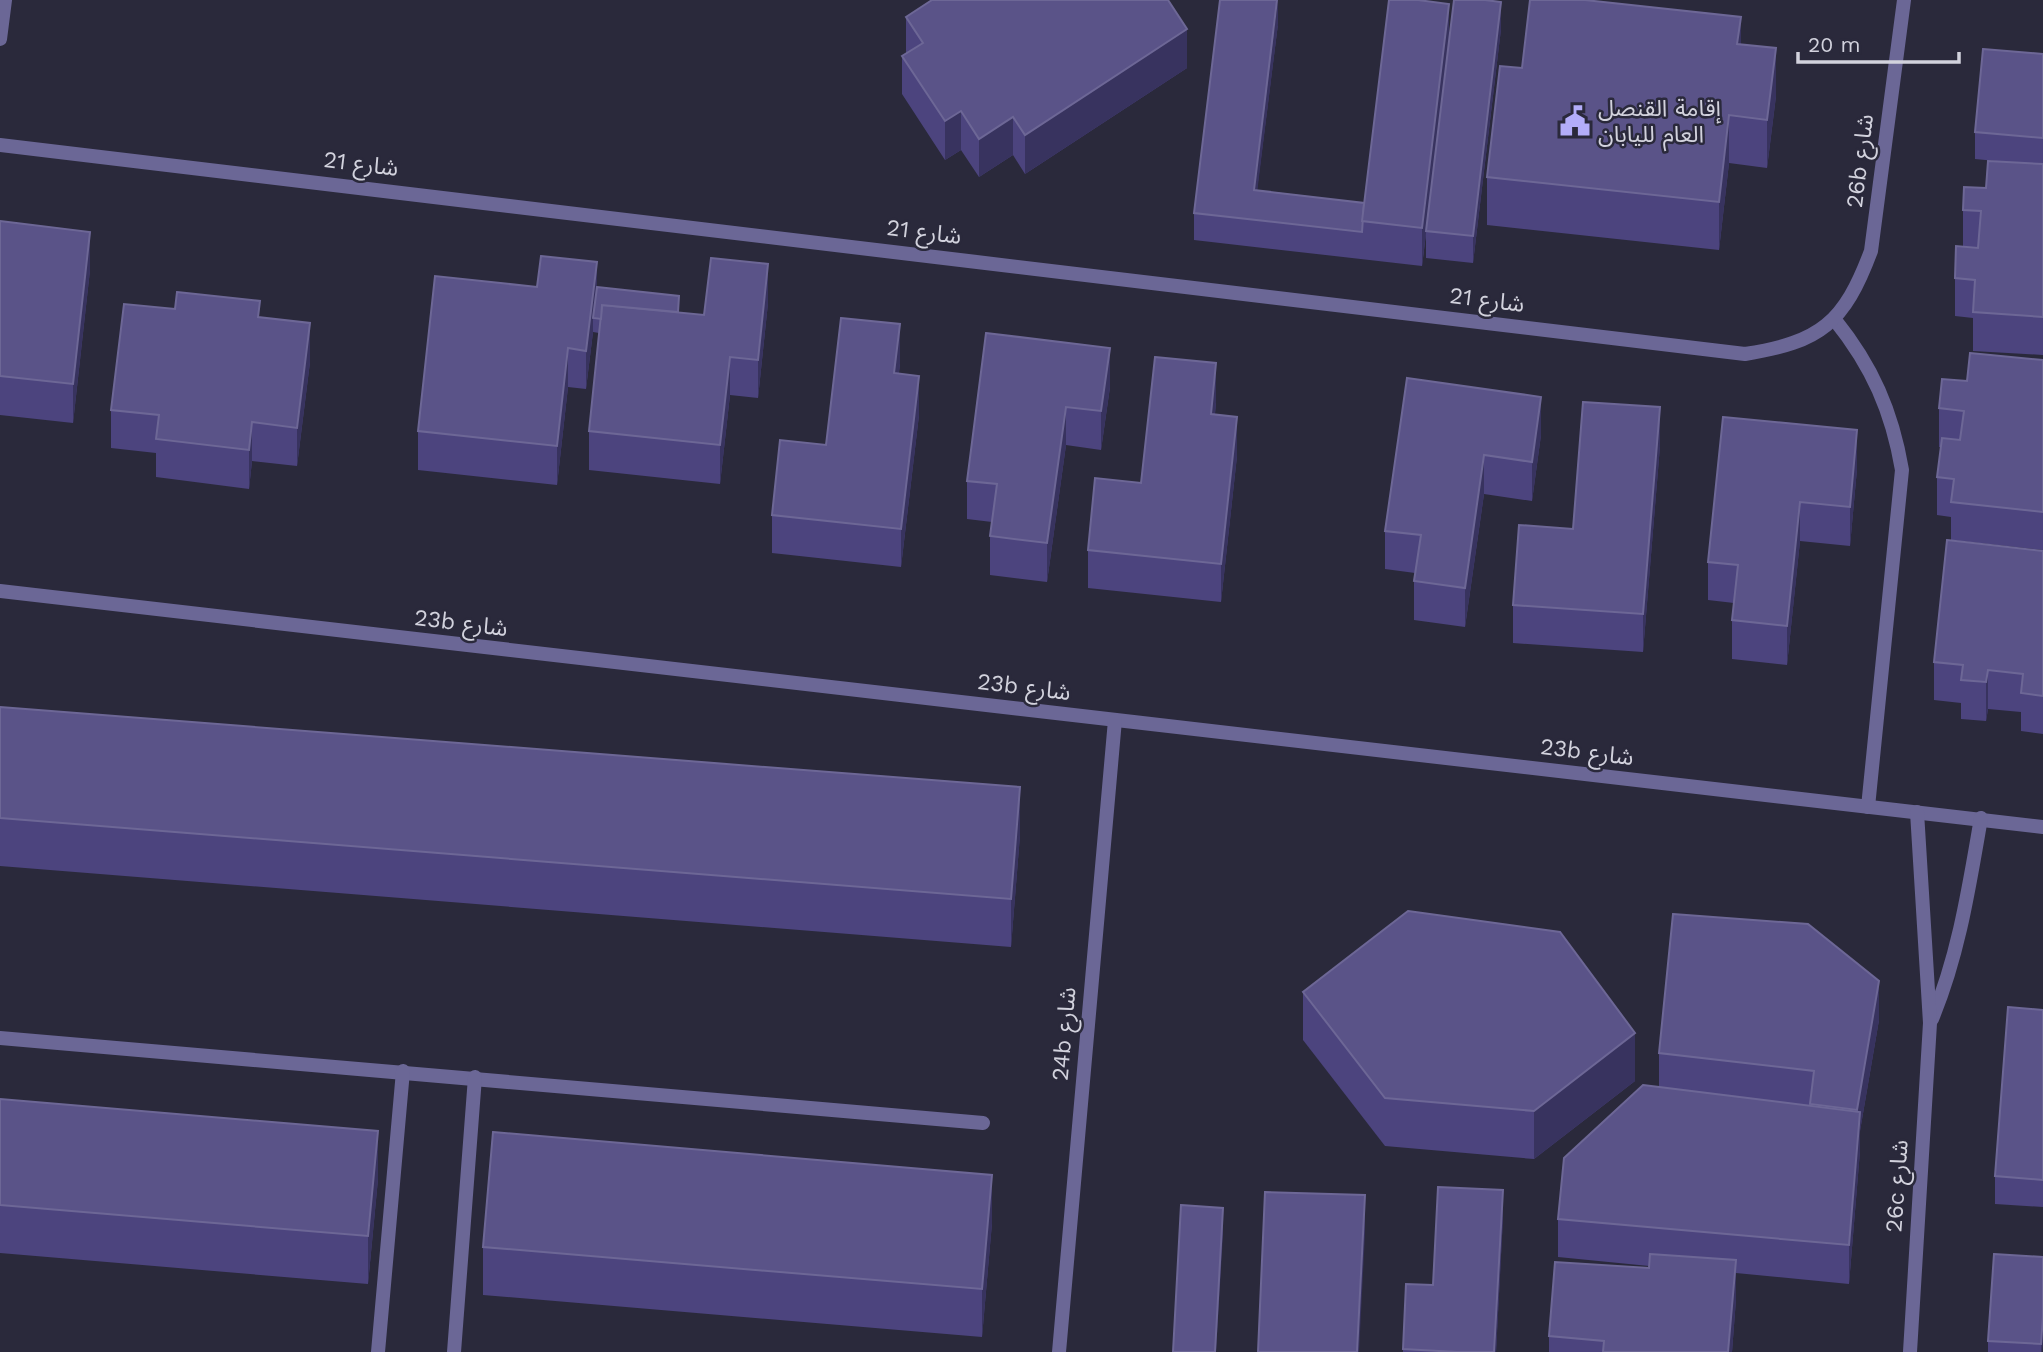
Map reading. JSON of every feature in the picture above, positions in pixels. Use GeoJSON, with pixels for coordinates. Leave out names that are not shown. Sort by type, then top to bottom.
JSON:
{"type":"FeatureCollection","features":[{"type":"Feature","properties":{"kind":"street"},"geometry":{"type":"LineString","coordinates":[[0,39],[5,0]]}},
{"type":"Feature","properties":{"kind":"street","name":"26b شارع"},"geometry":{"type":"LineString","coordinates":[[1835,320],[1858,287],[1871,251],[1904,0]]}},
{"type":"Feature","properties":{"kind":"street","name":"شارع 21"},"geometry":{"type":"LineString","coordinates":[[0,145],[1745,354],[1777,349],[1798,341],[1835,320]]}},
{"type":"Feature","properties":{"kind":"street"},"geometry":{"type":"LineString","coordinates":[[1835,320],[1861,353],[1881,390],[1895,429],[1902,470],[1868,807]]}},
{"type":"Feature","properties":{"kind":"street","name":"23b شارع"},"geometry":{"type":"LineString","coordinates":[[0,591],[2043,827]]}},
{"type":"Feature","properties":{"kind":"street","name":"24b شارع"},"geometry":{"type":"LineString","coordinates":[[1059,1352],[1115,720]]}},
{"type":"Feature","properties":{"kind":"street","name":"26c شارع"},"geometry":{"type":"LineString","coordinates":[[1910,1352],[1930,1023],[1917,812]]}},
{"type":"Feature","properties":{"kind":"street","name":"26c شارع"},"geometry":{"type":"LineString","coordinates":[[1930,1023],[1944,989],[1964,921],[1981,818]]}},
{"type":"Feature","properties":{"kind":"street"},"geometry":{"type":"LineString","coordinates":[[0,1038],[983,1123]]}},
{"type":"Feature","properties":{"kind":"street"},"geometry":{"type":"LineString","coordinates":[[378,1352],[403,1071]]}},
{"type":"Feature","properties":{"kind":"street"},"geometry":{"type":"LineString","coordinates":[[454,1352],[475,1077]]}},
{"type":"Feature","properties":{"kind":"building"},"geometry":{"type":"Polygon","coordinates":[[[932,0],[1168,0],[1187,29],[1025,135],[1013,117],[979,139],[961,111],[945,121],[902,56],[923,43],[906,17],[932,0]]]}},
{"type":"Feature","properties":{"kind":"building"},"geometry":{"type":"Polygon","coordinates":[[[1220,0],[1277,0],[1254,190],[1364,203],[1362,232],[1194,213],[1220,0]]]}},
{"type":"Feature","properties":{"kind":"building"},"geometry":{"type":"Polygon","coordinates":[[[1389,0],[1449,4],[1422,228],[1362,221],[1389,0]]]}},
{"type":"Feature","properties":{"kind":"building"},"geometry":{"type":"Polygon","coordinates":[[[1454,0],[1501,2],[1473,236],[1426,231],[1454,0]]]}},
{"type":"Feature","properties":{"kind":"building"},"geometry":{"type":"Polygon","coordinates":[[[1530,0],[1585,0],[1741,17],[1737,44],[1776,48],[1767,120],[1729,115],[1719,202],[1487,177],[1500,66],[1522,68],[1530,0]]]}},
{"type":"Feature","properties":{"kind":"building"},"geometry":{"type":"Polygon","coordinates":[[[1983,49],[2043,54],[2043,138],[1975,132],[1983,49]]]}},
{"type":"Feature","properties":{"kind":"building"},"geometry":{"type":"Polygon","coordinates":[[[1988,161],[2043,164],[2043,317],[1973,312],[1975,280],[1955,278],[1956,246],[1978,248],[1981,211],[1963,210],[1964,187],[1986,188],[1988,161]]]}},
{"type":"Feature","properties":{"kind":"building"},"geometry":{"type":"Polygon","coordinates":[[[0,221],[90,232],[73,384],[0,376],[0,221]]]}},
{"type":"Feature","properties":{"kind":"building"},"geometry":{"type":"Polygon","coordinates":[[[541,256],[597,262],[586,351],[568,348],[557,446],[418,431],[435,276],[537,287],[541,256]]]}},
{"type":"Feature","properties":{"kind":"building"},"geometry":{"type":"Polygon","coordinates":[[[711,258],[768,264],[758,360],[730,357],[720,445],[589,431],[602,305],[704,315],[711,258]]]}},
{"type":"Feature","properties":{"kind":"building"},"geometry":{"type":"Polygon","coordinates":[[[597,287],[679,296],[678,312],[602,305],[601,319],[593,318],[597,287]]]}},
{"type":"Feature","properties":{"kind":"building"},"geometry":{"type":"Polygon","coordinates":[[[177,292],[260,301],[258,317],[310,323],[297,428],[252,422],[249,450],[156,439],[159,415],[111,410],[124,304],[175,309],[177,292]]]}},
{"type":"Feature","properties":{"kind":"building"},"geometry":{"type":"Polygon","coordinates":[[[841,318],[900,324],[894,373],[919,376],[901,529],[772,515],[780,440],[826,445],[841,318]]]}},
{"type":"Feature","properties":{"kind":"building"},"geometry":{"type":"Polygon","coordinates":[[[986,333],[1110,348],[1101,411],[1066,407],[1047,543],[990,536],[997,484],[967,481],[986,333]]]}},
{"type":"Feature","properties":{"kind":"building"},"geometry":{"type":"Polygon","coordinates":[[[1970,353],[2043,360],[2043,512],[1951,502],[1954,479],[1937,477],[1942,438],[1960,440],[1964,411],[1939,408],[1942,379],[1967,381],[1970,353]]]}},
{"type":"Feature","properties":{"kind":"building"},"geometry":{"type":"Polygon","coordinates":[[[1155,357],[1216,363],[1211,414],[1237,417],[1221,564],[1088,550],[1095,478],[1141,483],[1155,357]]]}},
{"type":"Feature","properties":{"kind":"building"},"geometry":{"type":"Polygon","coordinates":[[[1407,378],[1541,397],[1532,462],[1484,455],[1465,588],[1414,581],[1421,535],[1385,531],[1407,378]]]}},
{"type":"Feature","properties":{"kind":"building"},"geometry":{"type":"Polygon","coordinates":[[[1583,402],[1660,407],[1643,614],[1513,605],[1519,525],[1573,529],[1583,402]]]}},
{"type":"Feature","properties":{"kind":"building"},"geometry":{"type":"Polygon","coordinates":[[[1723,417],[1857,430],[1850,507],[1800,502],[1787,626],[1732,620],[1738,565],[1708,562],[1723,417]]]}},
{"type":"Feature","properties":{"kind":"building"},"geometry":{"type":"Polygon","coordinates":[[[1947,540],[2043,551],[2043,696],[2021,693],[2023,674],[1988,670],[1986,682],[1961,680],[1963,665],[1934,662],[1947,540]]]}},
{"type":"Feature","properties":{"kind":"building"},"geometry":{"type":"Polygon","coordinates":[[[0,707],[1020,787],[1011,899],[0,818],[0,707]]]}},
{"type":"Feature","properties":{"kind":"building"},"geometry":{"type":"Polygon","coordinates":[[[1408,911],[1560,932],[1635,1033],[1534,1111],[1385,1098],[1303,992],[1408,911]]]}},
{"type":"Feature","properties":{"kind":"building"},"geometry":{"type":"Polygon","coordinates":[[[1673,914],[1808,924],[1879,981],[1857,1110],[1810,1104],[1814,1071],[1659,1053],[1673,914]]]}},
{"type":"Feature","properties":{"kind":"building"},"geometry":{"type":"Polygon","coordinates":[[[2008,1007],[2043,1010],[2043,1180],[1995,1176],[2008,1007]]]}},
{"type":"Feature","properties":{"kind":"building"},"geometry":{"type":"Polygon","coordinates":[[[1643,1085],[1860,1112],[1849,1245],[1558,1219],[1564,1158],[1643,1085]]]}},
{"type":"Feature","properties":{"kind":"building"},"geometry":{"type":"Polygon","coordinates":[[[0,1099],[378,1131],[368,1236],[0,1205],[0,1099]]]}},
{"type":"Feature","properties":{"kind":"building"},"geometry":{"type":"Polygon","coordinates":[[[493,1132],[992,1175],[982,1289],[483,1247],[493,1132]]]}},
{"type":"Feature","properties":{"kind":"building"},"geometry":{"type":"Polygon","coordinates":[[[1438,1187],[1503,1190],[1494,1352],[1403,1349],[1406,1284],[1433,1285],[1438,1187]]]}},
{"type":"Feature","properties":{"kind":"building"},"geometry":{"type":"Polygon","coordinates":[[[1265,1192],[1365,1195],[1357,1352],[1258,1352],[1265,1192]]]}},
{"type":"Feature","properties":{"kind":"building"},"geometry":{"type":"Polygon","coordinates":[[[1181,1205],[1223,1208],[1215,1352],[1173,1352],[1181,1205]]]}},
{"type":"Feature","properties":{"kind":"building"},"geometry":{"type":"Polygon","coordinates":[[[1650,1254],[1736,1260],[1728,1352],[1603,1352],[1604,1341],[1549,1336],[1555,1262],[1649,1268],[1650,1254]]]}},
{"type":"Feature","properties":{"kind":"building"},"geometry":{"type":"Polygon","coordinates":[[[1994,1254],[2043,1257],[2041,1344],[1988,1341],[1994,1254]]]}},
{"type":"Feature","properties":{"kind":"place","name":"إقامة القنصل العام لليابان"},"geometry":{"type":"Point","coordinates":[1575,121]}}]}
